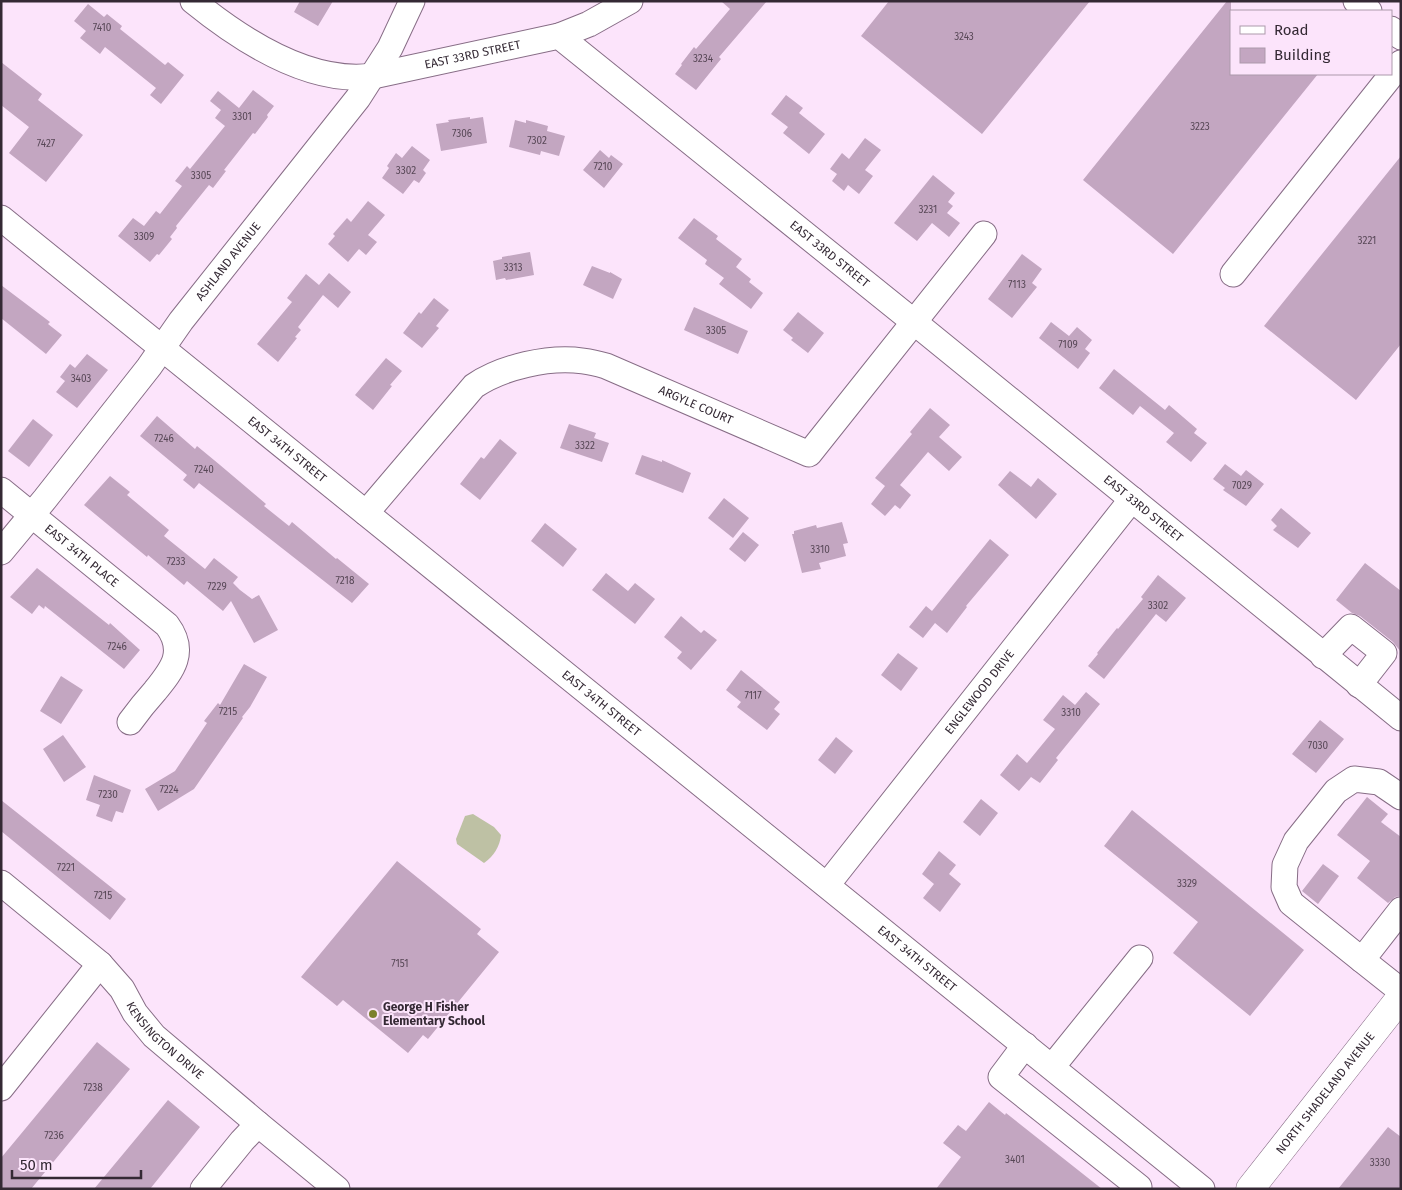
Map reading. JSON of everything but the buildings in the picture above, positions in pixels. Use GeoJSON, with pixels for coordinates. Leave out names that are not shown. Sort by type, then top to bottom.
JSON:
{"type":"FeatureCollection","features":[{"type":"Feature","properties":{"kind":"main road","name":"NORTH SHADELAND AVENUE"},"geometry":{"type":"LineString","coordinates":[[1250,1189],[1401,997]]}},
{"type":"Feature","properties":{"kind":"street","name":"EAST 33RD STREET"},"geometry":{"type":"LineString","coordinates":[[194,1],[241,37],[283,58],[343,78],[373,76],[559,36],[1401,718]]}},
{"type":"Feature","properties":{"kind":"street","name":"ASHLAND AVENUE"},"geometry":{"type":"LineString","coordinates":[[1,552],[149,367],[181,321],[358,98],[390,48],[412,1]]}},
{"type":"Feature","properties":{"kind":"street"},"geometry":{"type":"LineString","coordinates":[[559,36],[589,24],[630,1]]}},
{"type":"Feature","properties":{"kind":"street"},"geometry":{"type":"LineString","coordinates":[[1356,1],[1368,10]]}},
{"type":"Feature","properties":{"kind":"street"},"geometry":{"type":"LineString","coordinates":[[1392,74],[1401,63]]}},
{"type":"Feature","properties":{"kind":"street"},"geometry":{"type":"LineString","coordinates":[[1234,274],[1392,75]]}},
{"type":"Feature","properties":{"kind":"street","name":"EAST 34TH STREET"},"geometry":{"type":"LineString","coordinates":[[1,218],[1202,1189]]}},
{"type":"Feature","properties":{"kind":"street","name":"ARGYLE COURT"},"geometry":{"type":"LineString","coordinates":[[366,513],[474,386],[489,376],[510,369],[547,361],[582,360],[606,366],[809,454],[984,234]]}},
{"type":"Feature","properties":{"kind":"street","name":"EAST 34TH PLACE"},"geometry":{"type":"LineString","coordinates":[[1,490],[167,625],[174,636],[177,653],[170,672],[130,722]]}},
{"type":"Feature","properties":{"kind":"street","name":"ENGLEWOOD DRIVE"},"geometry":{"type":"LineString","coordinates":[[828,885],[1132,499]]}},
{"type":"Feature","properties":{"kind":"street"},"geometry":{"type":"LineString","coordinates":[[1323,656],[1351,627],[1384,653],[1359,685]]}},
{"type":"Feature","properties":{"kind":"street"},"geometry":{"type":"LineString","coordinates":[[1401,797],[1378,782],[1354,779],[1336,791],[1296,841],[1285,864],[1284,887],[1291,903],[1401,991]]}},
{"type":"Feature","properties":{"kind":"street","name":"KENSINGTON DRIVE"},"geometry":{"type":"LineString","coordinates":[[1,883],[100,964],[122,989],[135,1013],[154,1036],[337,1189]]}},
{"type":"Feature","properties":{"kind":"street"},"geometry":{"type":"LineString","coordinates":[[1362,960],[1401,910]]}},
{"type":"Feature","properties":{"kind":"street"},"geometry":{"type":"LineString","coordinates":[[1052,1067],[1140,958]]}},
{"type":"Feature","properties":{"kind":"street"},"geometry":{"type":"LineString","coordinates":[[1,1088],[100,964]]}},
{"type":"Feature","properties":{"kind":"street"},"geometry":{"type":"LineString","coordinates":[[1026,1045],[1001,1077],[1139,1187]]}},
{"type":"Feature","properties":{"kind":"street"},"geometry":{"type":"LineString","coordinates":[[203,1189],[258,1124]]}},
{"type":"Feature","properties":{"kind":"green space"},"geometry":{"type":"Polygon","coordinates":[[[473,814],[494,827],[501,835],[496,850],[484,863],[457,844],[456,839],[465,816],[473,814]]]}},
{"type":"Feature","properties":{"kind":"place","name":"George H Fisher Elementary School"},"geometry":{"type":"Point","coordinates":[373,1014]}}]}
